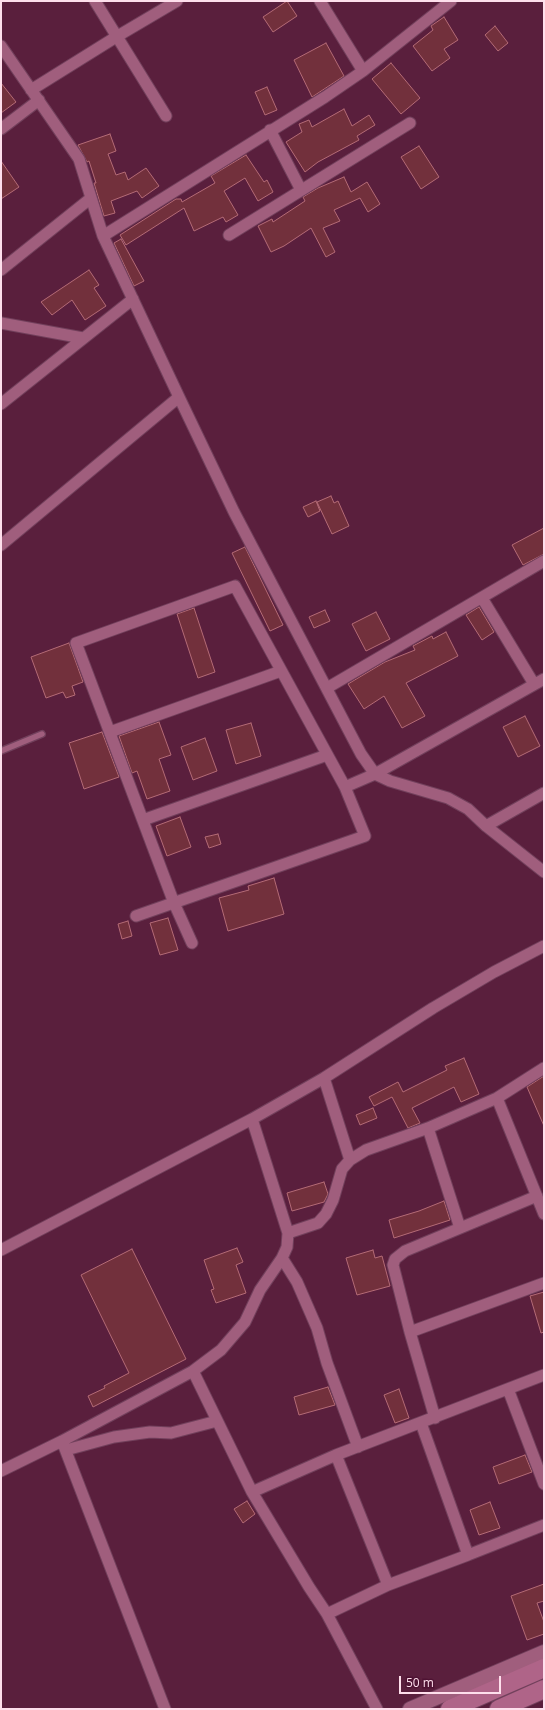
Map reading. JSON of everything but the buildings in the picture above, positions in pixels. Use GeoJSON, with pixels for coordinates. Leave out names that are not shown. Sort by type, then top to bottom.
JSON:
{"type":"FeatureCollection","features":[{"type":"Feature","properties":{"kind":"highway"},"geometry":{"type":"LineString","coordinates":[[450,1709],[544,1668]]}},
{"type":"Feature","properties":{"kind":"highway"},"geometry":{"type":"LineString","coordinates":[[499,1709],[544,1689]]}},
{"type":"Feature","properties":{"kind":"street"},"geometry":{"type":"LineString","coordinates":[[95,1],[166,116]]}},
{"type":"Feature","properties":{"kind":"street"},"geometry":{"type":"LineString","coordinates":[[31,90],[177,1]]}},
{"type":"Feature","properties":{"kind":"street"},"geometry":{"type":"LineString","coordinates":[[320,1],[363,71]]}},
{"type":"Feature","properties":{"kind":"street"},"geometry":{"type":"LineString","coordinates":[[104,236],[270,130],[303,111],[363,71],[446,3]]}},
{"type":"Feature","properties":{"kind":"street"},"geometry":{"type":"LineString","coordinates":[[1,46],[79,159],[104,236],[179,397],[234,512],[361,754],[375,774],[390,781],[448,798],[468,809],[486,826],[544,872]]}},
{"type":"Feature","properties":{"kind":"street"},"geometry":{"type":"LineString","coordinates":[[1,129],[38,100]]}},
{"type":"Feature","properties":{"kind":"street"},"geometry":{"type":"LineString","coordinates":[[229,235],[410,123]]}},
{"type":"Feature","properties":{"kind":"street"},"geometry":{"type":"LineString","coordinates":[[270,130],[302,190]]}},
{"type":"Feature","properties":{"kind":"street"},"geometry":{"type":"LineString","coordinates":[[1,270],[91,198]]}},
{"type":"Feature","properties":{"kind":"street"},"geometry":{"type":"LineString","coordinates":[[1,404],[133,299]]}},
{"type":"Feature","properties":{"kind":"street"},"geometry":{"type":"LineString","coordinates":[[1,323],[83,338]]}},
{"type":"Feature","properties":{"kind":"street"},"geometry":{"type":"LineString","coordinates":[[1,545],[179,397]]}},
{"type":"Feature","properties":{"kind":"street"},"geometry":{"type":"LineString","coordinates":[[327,688],[544,561]]}},
{"type":"Feature","properties":{"kind":"street"},"geometry":{"type":"LineString","coordinates":[[136,916],[174,903],[365,836],[345,787],[235,586],[76,642],[174,903],[192,943]]}},
{"type":"Feature","properties":{"kind":"street"},"geometry":{"type":"LineString","coordinates":[[345,787],[375,774],[539,681],[482,598]]}},
{"type":"Feature","properties":{"kind":"street"},"geometry":{"type":"LineString","coordinates":[[110,732],[282,671]]}},
{"type":"Feature","properties":{"kind":"street"},"geometry":{"type":"LineString","coordinates":[[143,820],[327,755]]}},
{"type":"Feature","properties":{"kind":"street"},"geometry":{"type":"LineString","coordinates":[[486,826],[544,793]]}},
{"type":"Feature","properties":{"kind":"street"},"geometry":{"type":"LineString","coordinates":[[1,1250],[252,1119],[324,1078],[433,1008],[494,972],[544,947]]}},
{"type":"Feature","properties":{"kind":"street"},"geometry":{"type":"LineString","coordinates":[[288,1233],[318,1223],[326,1214],[334,1200],[342,1169],[350,1160],[366,1150],[428,1128],[497,1098],[544,1068]]}},
{"type":"Feature","properties":{"kind":"street"},"geometry":{"type":"LineString","coordinates":[[324,1078],[350,1160]]}},
{"type":"Feature","properties":{"kind":"street"},"geometry":{"type":"LineString","coordinates":[[497,1098],[544,1214]]}},
{"type":"Feature","properties":{"kind":"street"},"geometry":{"type":"LineString","coordinates":[[1,1471],[64,1446],[192,1371],[221,1350],[246,1322],[260,1290],[282,1258],[287,1247],[288,1233],[252,1119]]}},
{"type":"Feature","properties":{"kind":"street"},"geometry":{"type":"LineString","coordinates":[[428,1128],[460,1228]]}},
{"type":"Feature","properties":{"kind":"street"},"geometry":{"type":"LineString","coordinates":[[435,1418],[393,1266],[395,1259],[405,1251],[537,1196]]}},
{"type":"Feature","properties":{"kind":"street"},"geometry":{"type":"LineString","coordinates":[[282,1258],[297,1282],[317,1328],[327,1363],[358,1448]]}},
{"type":"Feature","properties":{"kind":"street"},"geometry":{"type":"LineString","coordinates":[[410,1332],[544,1283]]}},
{"type":"Feature","properties":{"kind":"street"},"geometry":{"type":"LineString","coordinates":[[192,1371],[252,1492],[327,1614],[377,1709]]}},
{"type":"Feature","properties":{"kind":"street"},"geometry":{"type":"LineString","coordinates":[[252,1492],[336,1456],[544,1375]]}},
{"type":"Feature","properties":{"kind":"street"},"geometry":{"type":"LineString","coordinates":[[508,1389],[544,1484]]}},
{"type":"Feature","properties":{"kind":"street"},"geometry":{"type":"LineString","coordinates":[[64,1446],[114,1436],[150,1432],[171,1433],[217,1421]]}},
{"type":"Feature","properties":{"kind":"street"},"geometry":{"type":"LineString","coordinates":[[421,1423],[468,1554]]}},
{"type":"Feature","properties":{"kind":"street"},"geometry":{"type":"LineString","coordinates":[[64,1446],[165,1709]]}},
{"type":"Feature","properties":{"kind":"street"},"geometry":{"type":"LineString","coordinates":[[336,1456],[388,1585]]}},
{"type":"Feature","properties":{"kind":"street"},"geometry":{"type":"LineString","coordinates":[[327,1614],[388,1585],[544,1525]]}},
{"type":"Feature","properties":{"kind":"street"},"geometry":{"type":"LineString","coordinates":[[410,1709],[544,1652]]}},
{"type":"Feature","properties":{"kind":"lane"},"geometry":{"type":"LineString","coordinates":[[1,752],[42,734]]}}]}
